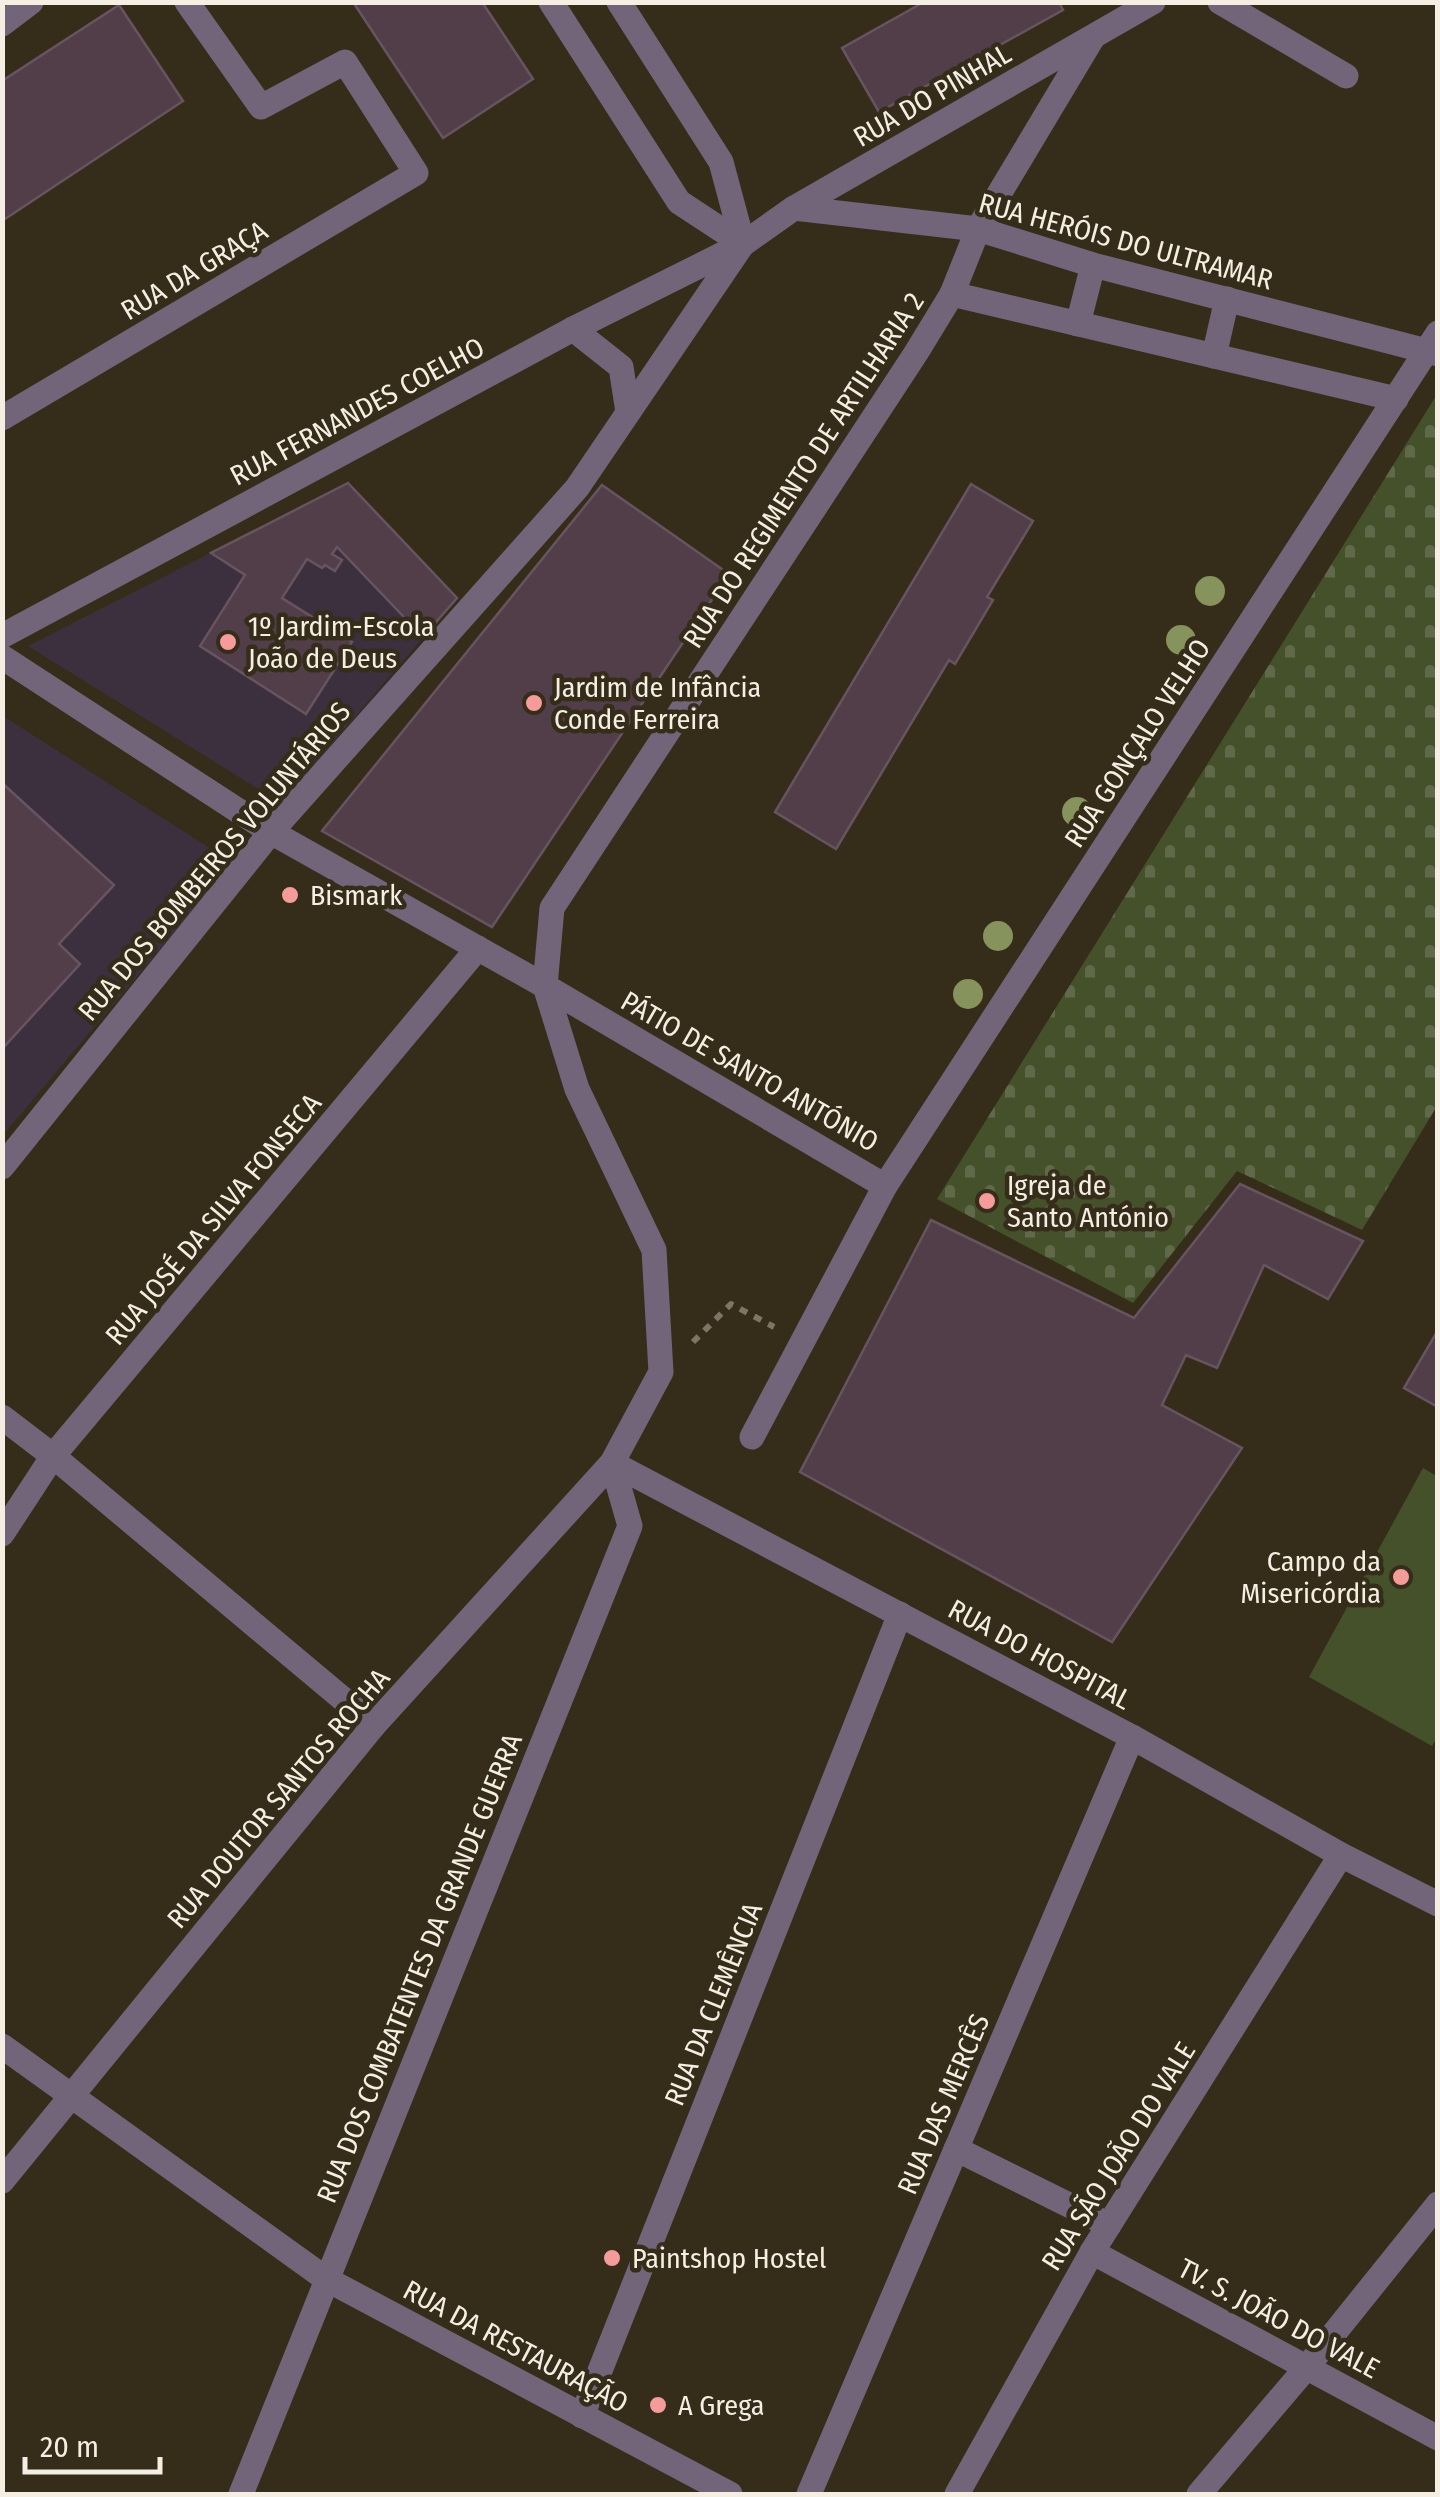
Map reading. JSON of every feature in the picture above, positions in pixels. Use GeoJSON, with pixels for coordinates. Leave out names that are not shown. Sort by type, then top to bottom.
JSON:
{"type":"FeatureCollection","features":[{"type":"Feature","properties":{"kind":"street"},"geometry":{"type":"LineString","coordinates":[[2,24],[31,2]]}},
{"type":"Feature","properties":{"kind":"street","name":"RUA DA GRAÇA"},"geometry":{"type":"LineString","coordinates":[[2,418],[416,173],[344,62],[261,107],[187,2]]}},
{"type":"Feature","properties":{"kind":"street"},"geometry":{"type":"LineString","coordinates":[[551,2],[679,202],[743,244]]}},
{"type":"Feature","properties":{"kind":"street"},"geometry":{"type":"LineString","coordinates":[[619,2],[721,162],[743,244]]}},
{"type":"Feature","properties":{"kind":"street","name":"RUA DO PINHAL"},"geometry":{"type":"LineString","coordinates":[[743,244],[794,208],[1152,2]]}},
{"type":"Feature","properties":{"kind":"street"},"geometry":{"type":"LineString","coordinates":[[1220,2],[1346,76]]}},
{"type":"Feature","properties":{"kind":"street","name":"RUA DO REGIMENTO DE ARTILHARIA 2"},"geometry":{"type":"LineString","coordinates":[[546,986],[552,908],[916,353],[952,294],[978,229],[1092,37]]}},
{"type":"Feature","properties":{"kind":"street","name":"RUA HERÓIS DO ULTRAMAR"},"geometry":{"type":"LineString","coordinates":[[794,208],[978,229],[1093,265],[1227,300],[1434,346]]}},
{"type":"Feature","properties":{"kind":"street","name":"RUA FERNANDES COELHO"},"geometry":{"type":"LineString","coordinates":[[2,636],[573,329],[743,244]]}},
{"type":"Feature","properties":{"kind":"street","name":"RUA DOS BOMBEIROS VOLUNTÁRIOS"},"geometry":{"type":"LineString","coordinates":[[2,1167],[271,832],[577,488],[743,244]]}},
{"type":"Feature","properties":{"kind":"street"},"geometry":{"type":"LineString","coordinates":[[1078,324],[1093,265]]}},
{"type":"Feature","properties":{"kind":"street"},"geometry":{"type":"LineString","coordinates":[[952,294],[1396,399]]}},
{"type":"Feature","properties":{"kind":"street"},"geometry":{"type":"LineString","coordinates":[[1214,356],[1227,300]]}},
{"type":"Feature","properties":{"kind":"street"},"geometry":{"type":"LineString","coordinates":[[573,329],[621,367],[628,412]]}},
{"type":"Feature","properties":{"kind":"street","name":"RUA GONÇALO VELHO"},"geometry":{"type":"LineString","coordinates":[[885,1186],[1434,346]]}},
{"type":"Feature","properties":{"kind":"street","name":"PÁTIO DE SANTO ANTÓNIO"},"geometry":{"type":"LineString","coordinates":[[2,657],[271,832],[546,986],[885,1186],[752,1437]]}},
{"type":"Feature","properties":{"kind":"street","name":"RUA JOSÉ DA SILVA FONSECA"},"geometry":{"type":"LineString","coordinates":[[2,1534],[54,1456],[478,948]]}},
{"type":"Feature","properties":{"kind":"street"},"geometry":{"type":"LineString","coordinates":[[546,986],[577,1089],[654,1250],[662,1372]]}},
{"type":"Feature","properties":{"kind":"street","name":"RUA DOUTOR SANTOS ROCHA"},"geometry":{"type":"LineString","coordinates":[[2,2181],[374,1725],[612,1463],[662,1372]]}},
{"type":"Feature","properties":{"kind":"street"},"geometry":{"type":"LineString","coordinates":[[2,1417],[54,1456],[374,1725]]}},
{"type":"Feature","properties":{"kind":"street","name":"RUA DO HOSPITAL"},"geometry":{"type":"LineString","coordinates":[[612,1463],[1132,1736],[1341,1855],[1438,1904]]}},
{"type":"Feature","properties":{"kind":"street","name":"RUA DOS COMBATENTES DA GRANDE GUERRA"},"geometry":{"type":"LineString","coordinates":[[241,2494],[630,1526],[612,1463]]}},
{"type":"Feature","properties":{"kind":"street","name":"RUA DA CLEMÊNCIA"},"geometry":{"type":"LineString","coordinates":[[582,2416],[900,1614]]}},
{"type":"Feature","properties":{"kind":"street","name":"RUA DAS MERCÊS"},"geometry":{"type":"LineString","coordinates":[[810,2494],[1132,1736]]}},
{"type":"Feature","properties":{"kind":"street","name":"RUA SÃO JOÃO DO VALE"},"geometry":{"type":"LineString","coordinates":[[957,2494],[1092,2252],[1341,1855]]}},
{"type":"Feature","properties":{"kind":"street","name":"RUA DA RESTAURAÇÃO"},"geometry":{"type":"LineString","coordinates":[[2,2046],[326,2279],[730,2494]]}},
{"type":"Feature","properties":{"kind":"street"},"geometry":{"type":"LineString","coordinates":[[956,2149],[1109,2225]]}},
{"type":"Feature","properties":{"kind":"street"},"geometry":{"type":"LineString","coordinates":[[1199,2494],[1438,2204]]}},
{"type":"Feature","properties":{"kind":"street","name":"TV. S. JOÃO DO VALE"},"geometry":{"type":"LineString","coordinates":[[1092,2252],[1438,2438]]}},
{"type":"Feature","properties":{"kind":"path"},"geometry":{"type":"LineString","coordinates":[[662,1372],[731,1304],[802,1342]]}},
{"type":"Feature","properties":{"kind":"shaded area","name":"1º Jardim-Escola João de Deus"},"geometry":{"type":"Polygon","coordinates":[[[348,483],[457,598],[281,803],[28,646],[348,483]]]}},
{"type":"Feature","properties":{"kind":"shaded area"},"geometry":{"type":"Polygon","coordinates":[[[3,716],[233,863],[3,1135],[3,716]]]}},
{"type":"Feature","properties":{"kind":"green space"},"geometry":{"type":"Polygon","coordinates":[[[1436,396],[1437,1106],[1362,1230],[1237,1171],[1133,1303],[937,1199],[1436,396]]]}},
{"type":"Feature","properties":{"kind":"green space","name":"Campo da Misericórdia"},"geometry":{"type":"Polygon","coordinates":[[[1423,1468],[1438,1477],[1438,1736],[1432,1746],[1309,1677],[1423,1468]]]}},
{"type":"Feature","properties":{"kind":"building"},"geometry":{"type":"Polygon","coordinates":[[[353,2],[482,2],[533,79],[443,138],[353,2]]]}},
{"type":"Feature","properties":{"kind":"building"},"geometry":{"type":"Polygon","coordinates":[[[924,2],[1059,2],[1063,10],[879,112],[842,48],[924,2]]]}},
{"type":"Feature","properties":{"kind":"building"},"geometry":{"type":"Polygon","coordinates":[[[119,5],[183,101],[2,221],[2,81],[119,5]]]}},
{"type":"Feature","properties":{"kind":"building"},"geometry":{"type":"Polygon","coordinates":[[[348,483],[457,598],[423,637],[337,547],[332,554],[342,560],[335,571],[307,559],[282,598],[352,642],[306,714],[200,646],[245,575],[211,553],[348,483]]]}},
{"type":"Feature","properties":{"kind":"building"},"geometry":{"type":"Polygon","coordinates":[[[971,484],[1033,521],[987,597],[993,600],[955,664],[949,660],[836,849],[775,812],[971,484]]]}},
{"type":"Feature","properties":{"kind":"building","name":"Jardim de Infância Conde Ferreira"},"geometry":{"type":"Polygon","coordinates":[[[602,485],[729,574],[492,927],[322,831],[602,485]]]}},
{"type":"Feature","properties":{"kind":"building"},"geometry":{"type":"Polygon","coordinates":[[[2,783],[114,885],[59,944],[80,964],[2,1049],[2,783]]]}},
{"type":"Feature","properties":{"kind":"building"},"geometry":{"type":"Polygon","coordinates":[[[1240,1184],[1363,1241],[1328,1299],[1264,1265],[1217,1368],[1186,1355],[1162,1405],[1242,1448],[1112,1642],[800,1472],[931,1220],[1134,1318],[1240,1184]]]}},
{"type":"Feature","properties":{"kind":"building"},"geometry":{"type":"Polygon","coordinates":[[[1438,1330],[1438,1407],[1404,1388],[1438,1330]]]}},
{"type":"Feature","properties":{"kind":"place","name":"1º Jardim-Escola João de Deus"},"geometry":{"type":"Point","coordinates":[228,642]}},
{"type":"Feature","properties":{"kind":"place","name":"Jardim de Infância Conde Ferreira"},"geometry":{"type":"Point","coordinates":[534,703]}},
{"type":"Feature","properties":{"kind":"place","name":"Bismark"},"geometry":{"type":"Point","coordinates":[290,895]}},
{"type":"Feature","properties":{"kind":"place","name":"Igreja de Santo António"},"geometry":{"type":"Point","coordinates":[987,1201]}},
{"type":"Feature","properties":{"kind":"place","name":"Campo da Misericórdia"},"geometry":{"type":"Point","coordinates":[1401,1577]}},
{"type":"Feature","properties":{"kind":"place","name":"Paintshop Hostel"},"geometry":{"type":"Point","coordinates":[612,2258]}},
{"type":"Feature","properties":{"kind":"place","name":"A Grega"},"geometry":{"type":"Point","coordinates":[658,2405]}}]}
